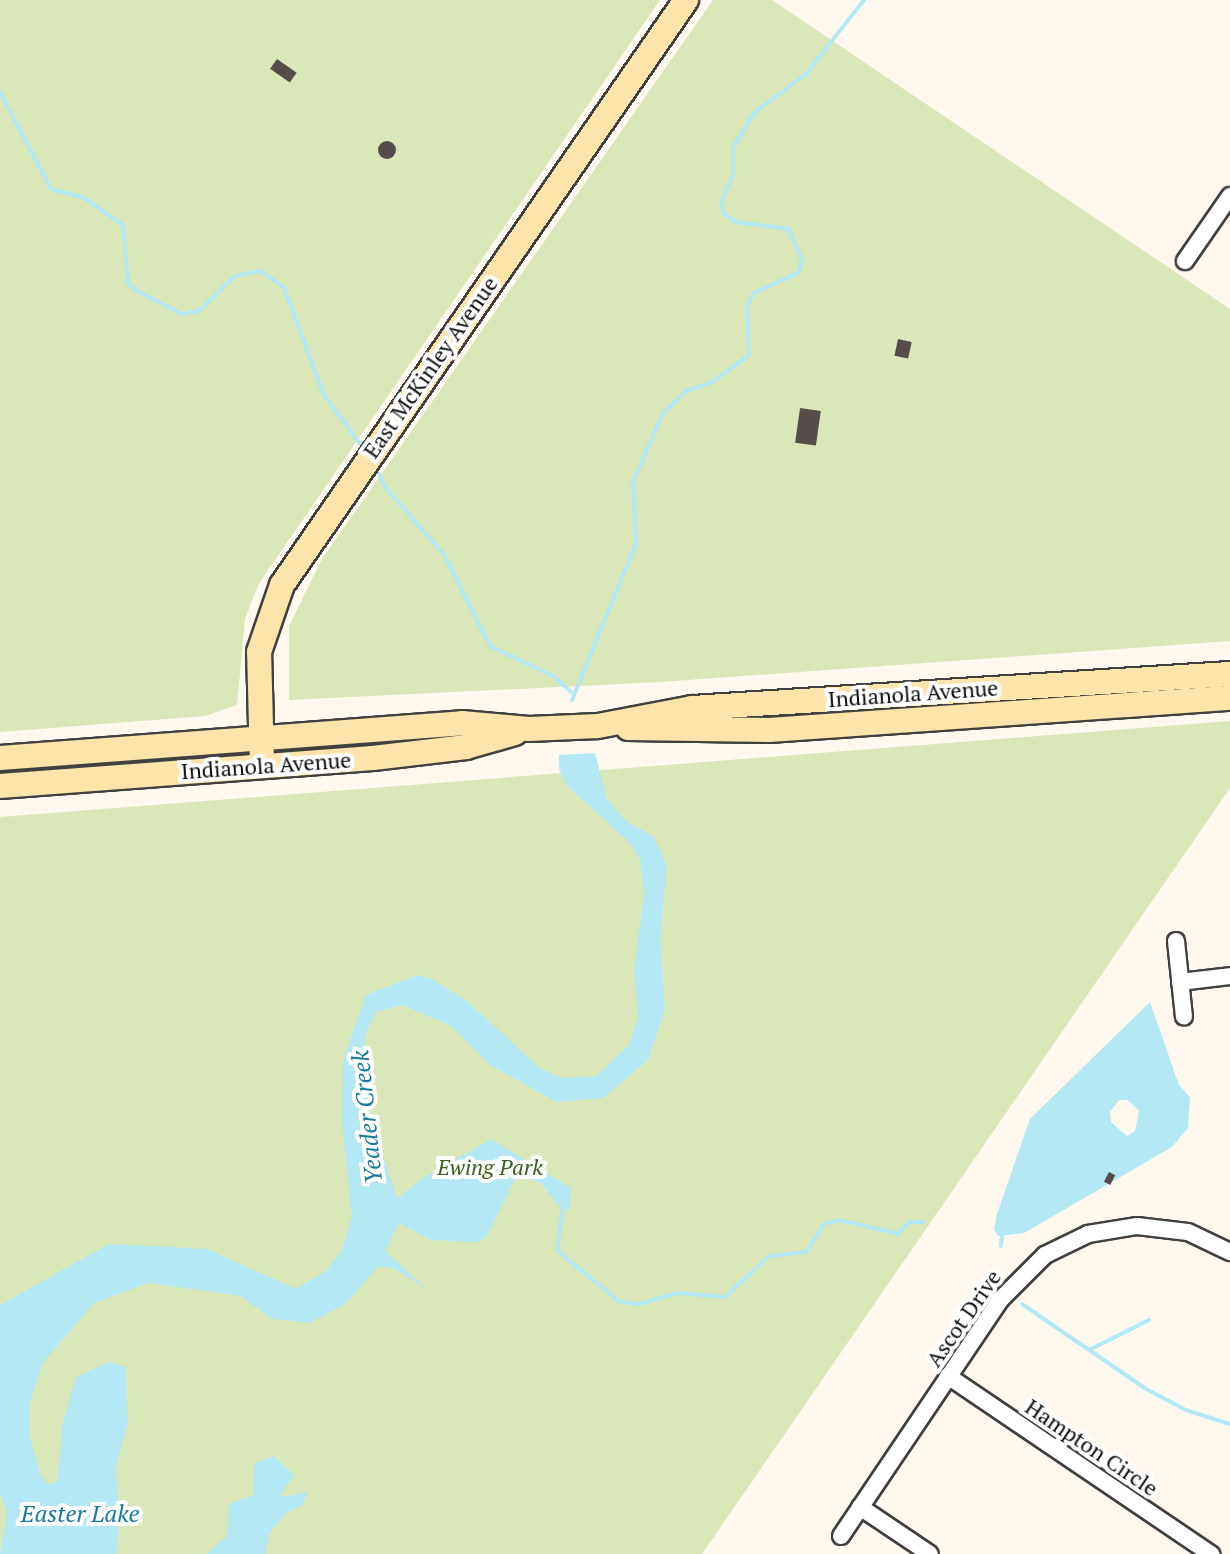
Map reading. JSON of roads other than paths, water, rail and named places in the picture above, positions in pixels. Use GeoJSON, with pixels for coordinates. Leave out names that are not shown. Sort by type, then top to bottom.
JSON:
{"type":"FeatureCollection","features":[{"type":"Feature","properties":{"kind":"main road","name":"East McKinley Avenue"},"geometry":{"type":"LineString","coordinates":[[262,764],[259,652],[269,613],[361,465],[686,0]]}},
{"type":"Feature","properties":{"kind":"main road","name":"Indianola Avenue"},"geometry":{"type":"LineString","coordinates":[[598,726],[692,708],[1230,674]]}},
{"type":"Feature","properties":{"kind":"main road","name":"Indianola Avenue"},"geometry":{"type":"LineString","coordinates":[[0,758],[462,723],[529,729],[598,726],[682,733],[769,730],[1230,698]]}},
{"type":"Feature","properties":{"kind":"main road","name":"Indianola Avenue"},"geometry":{"type":"LineString","coordinates":[[0,786],[466,747],[529,729]]}},
{"type":"Feature","properties":{"kind":"street"},"geometry":{"type":"LineString","coordinates":[[1185,261],[1230,196]]}},
{"type":"Feature","properties":{"kind":"street"},"geometry":{"type":"LineString","coordinates":[[1176,941],[1184,1017]]}},
{"type":"Feature","properties":{"kind":"street"},"geometry":{"type":"LineString","coordinates":[[1180,982],[1230,976]]}},
{"type":"Feature","properties":{"kind":"street","name":"Ascot Drive"},"geometry":{"type":"LineString","coordinates":[[841,1536],[1011,1286],[1066,1243],[1112,1228],[1150,1226],[1188,1232],[1230,1252]]}},
{"type":"Feature","properties":{"kind":"street","name":"Hampton Circle"},"geometry":{"type":"LineString","coordinates":[[948,1376],[1211,1554]]}},
{"type":"Feature","properties":{"kind":"street"},"geometry":{"type":"LineString","coordinates":[[860,1507],[930,1554]]}},
{"type":"Feature","properties":{"kind":"water","name":"Easter Lake"},"geometry":{"type":"Polygon","coordinates":[[[595,753],[607,799],[626,821],[653,836],[667,865],[660,939],[665,1009],[648,1060],[603,1098],[556,1102],[490,1065],[451,1026],[402,1005],[376,1012],[365,1035],[363,1064],[369,1111],[397,1199],[421,1179],[491,1139],[571,1188],[570,1209],[563,1211],[541,1183],[524,1178],[515,1179],[487,1236],[478,1242],[431,1240],[399,1223],[385,1251],[426,1288],[393,1268],[377,1267],[347,1303],[310,1323],[272,1319],[241,1296],[148,1283],[94,1303],[42,1364],[30,1403],[30,1436],[40,1474],[48,1484],[57,1482],[63,1422],[76,1377],[109,1362],[126,1367],[128,1424],[115,1468],[120,1515],[116,1554],[0,1554],[7,1512],[0,1493],[0,1305],[109,1244],[207,1249],[296,1289],[327,1270],[341,1252],[352,1217],[342,1122],[343,1060],[366,995],[418,975],[432,979],[467,1001],[541,1069],[562,1078],[596,1076],[629,1045],[638,1017],[634,970],[644,894],[640,860],[630,843],[566,785],[559,769],[559,755],[595,753]]]}},
{"type":"Feature","properties":{"kind":"water"},"geometry":{"type":"Polygon","coordinates":[[[1150,1002],[1179,1085],[1190,1097],[1188,1128],[1172,1147],[1024,1233],[998,1236],[994,1229],[997,1214],[1030,1119],[1150,1002]],[[1119,1100],[1110,1112],[1111,1122],[1127,1136],[1135,1131],[1139,1110],[1127,1100],[1119,1100]]]}},
{"type":"Feature","properties":{"kind":"water"},"geometry":{"type":"Polygon","coordinates":[[[274,1456],[294,1475],[279,1497],[308,1492],[302,1506],[286,1513],[270,1532],[265,1554],[207,1554],[227,1536],[229,1504],[253,1495],[255,1463],[274,1456]]]}},
{"type":"Feature","properties":{"kind":"waterway","name":"Yeader Creek"},"geometry":{"type":"LineString","coordinates":[[572,700],[636,543],[633,482],[662,415],[686,391],[712,382],[749,355],[747,305],[754,293],[798,273],[802,260],[789,229],[736,222],[724,214],[721,202],[733,175],[733,148],[754,113],[805,75],[864,0]]}},
{"type":"Feature","properties":{"kind":"waterway"},"geometry":{"type":"LineString","coordinates":[[0,92],[51,189],[84,198],[123,225],[128,283],[137,291],[182,314],[199,311],[235,276],[261,271],[284,288],[324,395],[364,449]]}},
{"type":"Feature","properties":{"kind":"waterway"},"geometry":{"type":"LineString","coordinates":[[375,467],[385,487],[445,556],[490,646],[555,677],[571,692]]}},
{"type":"Feature","properties":{"kind":"waterway"},"geometry":{"type":"LineString","coordinates":[[563,1206],[557,1250],[618,1301],[638,1304],[679,1293],[725,1297],[769,1256],[806,1252],[824,1224],[839,1220],[898,1234],[909,1222],[924,1222]]}},
{"type":"Feature","properties":{"kind":"waterway"},"geometry":{"type":"LineString","coordinates":[[1001,1246],[1002,1236]]}},
{"type":"Feature","properties":{"kind":"waterway"},"geometry":{"type":"LineString","coordinates":[[1022,1304],[1146,1389],[1186,1410],[1230,1424]]}},
{"type":"Feature","properties":{"kind":"waterway"},"geometry":{"type":"LineString","coordinates":[[1091,1349],[1149,1320]]}},
{"type":"Feature","properties":{"kind":"park label","name":"Ewing Park"},"geometry":{"type":"Point","coordinates":[490,1167]}}]}
